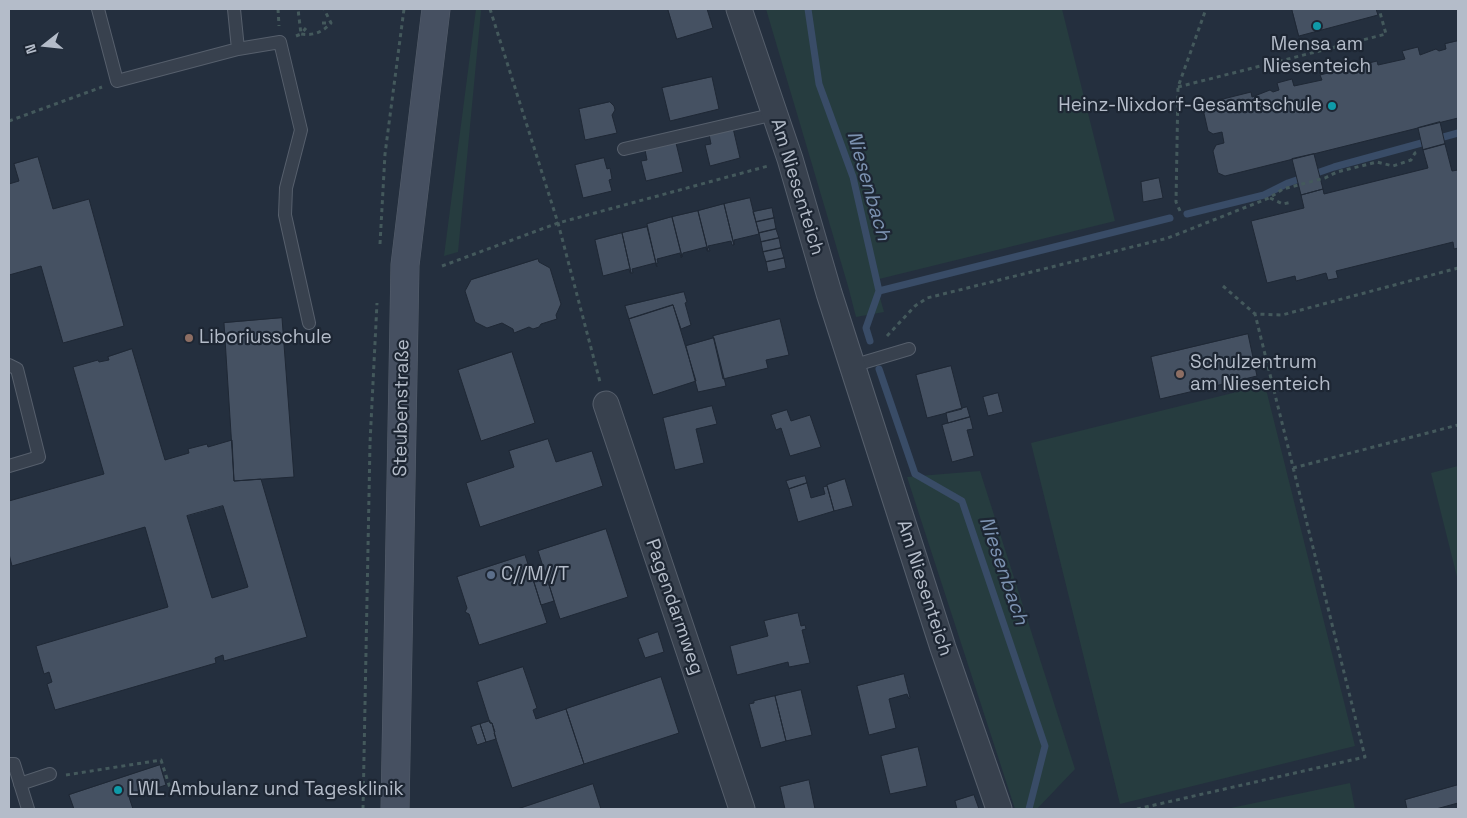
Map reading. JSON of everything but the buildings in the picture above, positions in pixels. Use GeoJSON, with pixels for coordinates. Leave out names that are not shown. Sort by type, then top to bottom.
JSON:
{"type":"FeatureCollection","features":[{"type":"Feature","properties":{"kind":"street","name":"Steubenstraße"},"geometry":{"type":"LineString","coordinates":[[395,809],[405,265],[436,9]]}},
{"type":"Feature","properties":{"kind":"street","name":"Am Niesenteich"},"geometry":{"type":"LineString","coordinates":[[740,9],[790,160],[852,366],[943,648],[999,809]]}},
{"type":"Feature","properties":{"kind":"street","name":"Pagendarmweg"},"geometry":{"type":"LineString","coordinates":[[606,404],[742,809]]}},
{"type":"Feature","properties":{"kind":"lane"},"geometry":{"type":"LineString","coordinates":[[234,9],[238,49]]}},
{"type":"Feature","properties":{"kind":"lane"},"geometry":{"type":"LineString","coordinates":[[98,10],[118,81],[238,49],[280,42],[301,130],[286,188],[285,215],[310,323]]}},
{"type":"Feature","properties":{"kind":"lane"},"geometry":{"type":"LineString","coordinates":[[624,149],[775,114]]}},
{"type":"Feature","properties":{"kind":"lane"},"geometry":{"type":"LineString","coordinates":[[852,366],[909,348]]}},
{"type":"Feature","properties":{"kind":"lane"},"geometry":{"type":"LineString","coordinates":[[9,365],[17,369],[40,456],[9,466]]}},
{"type":"Feature","properties":{"kind":"lane"},"geometry":{"type":"LineString","coordinates":[[9,764],[14,764],[28,809]]}},
{"type":"Feature","properties":{"kind":"lane"},"geometry":{"type":"LineString","coordinates":[[20,784],[50,774]]}},
{"type":"Feature","properties":{"kind":"path"},"geometry":{"type":"LineString","coordinates":[[298,9],[301,34]]}},
{"type":"Feature","properties":{"kind":"path"},"geometry":{"type":"LineString","coordinates":[[324,9],[331,23]]}},
{"type":"Feature","properties":{"kind":"path"},"geometry":{"type":"LineString","coordinates":[[490,9],[558,223],[606,404]]}},
{"type":"Feature","properties":{"kind":"path"},"geometry":{"type":"LineString","coordinates":[[1180,211],[1176,202],[1178,87],[1206,9]]}},
{"type":"Feature","properties":{"kind":"path"},"geometry":{"type":"LineString","coordinates":[[1178,87],[1386,34],[1379,9]]}},
{"type":"Feature","properties":{"kind":"path"},"geometry":{"type":"LineString","coordinates":[[322,23],[331,23]]}},
{"type":"Feature","properties":{"kind":"path"},"geometry":{"type":"LineString","coordinates":[[280,42],[301,34],[308,35],[324,30],[331,23]]}},
{"type":"Feature","properties":{"kind":"path"},"geometry":{"type":"LineString","coordinates":[[301,34],[306,28]]}},
{"type":"Feature","properties":{"kind":"path"},"geometry":{"type":"LineString","coordinates":[[9,121],[118,81]]}},
{"type":"Feature","properties":{"kind":"path"},"geometry":{"type":"LineString","coordinates":[[884,340],[915,306],[928,298],[1168,238],[1269,198],[1283,189],[1377,162],[1393,166],[1412,160],[1415,153],[1418,152]]}},
{"type":"Feature","properties":{"kind":"path"},"geometry":{"type":"LineString","coordinates":[[442,266],[558,223],[790,160]]}},
{"type":"Feature","properties":{"kind":"path"},"geometry":{"type":"LineString","coordinates":[[1269,198],[1282,204],[1292,202]]}},
{"type":"Feature","properties":{"kind":"path"},"geometry":{"type":"LineString","coordinates":[[1255,314],[1282,315],[1458,268]]}},
{"type":"Feature","properties":{"kind":"path"},"geometry":{"type":"LineString","coordinates":[[1137,809],[1365,757],[1255,314],[1223,286]]}},
{"type":"Feature","properties":{"kind":"path"},"geometry":{"type":"LineString","coordinates":[[1293,468],[1458,425]]}},
{"type":"Feature","properties":{"kind":"path"},"geometry":{"type":"LineString","coordinates":[[50,774],[60,776],[162,760],[170,788]]}},
{"type":"Feature","properties":{"kind":"green space"},"geometry":{"type":"Polygon","coordinates":[[[476,9],[481,11],[458,252],[444,256],[476,9]]]}},
{"type":"Feature","properties":{"kind":"green space"},"geometry":{"type":"Polygon","coordinates":[[[766,9],[1062,9],[1115,221],[875,280],[884,312],[856,317],[766,9]]]}},
{"type":"Feature","properties":{"kind":"green space"},"geometry":{"type":"Polygon","coordinates":[[[1265,385],[1355,746],[1120,804],[1031,443],[1265,385]]]}},
{"type":"Feature","properties":{"kind":"green space"},"geometry":{"type":"Polygon","coordinates":[[[1458,466],[1458,581],[1431,473],[1458,466]]]}},
{"type":"Feature","properties":{"kind":"green space"},"geometry":{"type":"Polygon","coordinates":[[[980,471],[1075,769],[1037,809],[1015,809],[907,477],[980,471]]]}},
{"type":"Feature","properties":{"kind":"green space"},"geometry":{"type":"Polygon","coordinates":[[[1350,783],[1355,809],[1226,809],[1350,783]]]}},
{"type":"Feature","properties":{"kind":"waterway","name":"Niesenbach"},"geometry":{"type":"LineString","coordinates":[[808,9],[819,84],[853,177],[879,291],[866,328],[870,341]]}},
{"type":"Feature","properties":{"kind":"waterway"},"geometry":{"type":"LineString","coordinates":[[1187,214],[1264,195],[1288,183],[1334,167],[1458,133]]}},
{"type":"Feature","properties":{"kind":"waterway"},"geometry":{"type":"LineString","coordinates":[[879,291],[1170,218]]}},
{"type":"Feature","properties":{"kind":"waterway","name":"Niesenbach"},"geometry":{"type":"LineString","coordinates":[[879,369],[915,474],[962,501],[1045,746],[1029,809]]}},
{"type":"Feature","properties":{"kind":"place","name":"Mensa am Niesenteich"},"geometry":{"type":"Point","coordinates":[1317,26]}},
{"type":"Feature","properties":{"kind":"place","name":"Heinz-Nixdorf-Gesamtschule"},"geometry":{"type":"Point","coordinates":[1332,106]}},
{"type":"Feature","properties":{"kind":"place","name":"Liboriusschule"},"geometry":{"type":"Point","coordinates":[189,338]}},
{"type":"Feature","properties":{"kind":"place","name":"Schulzentrum am Niesenteich"},"geometry":{"type":"Point","coordinates":[1180,374]}},
{"type":"Feature","properties":{"kind":"place","name":"C//M//T"},"geometry":{"type":"Point","coordinates":[491,575]}},
{"type":"Feature","properties":{"kind":"place","name":"LWL Ambulanz und Tagesklinik"},"geometry":{"type":"Point","coordinates":[118,790]}}]}
